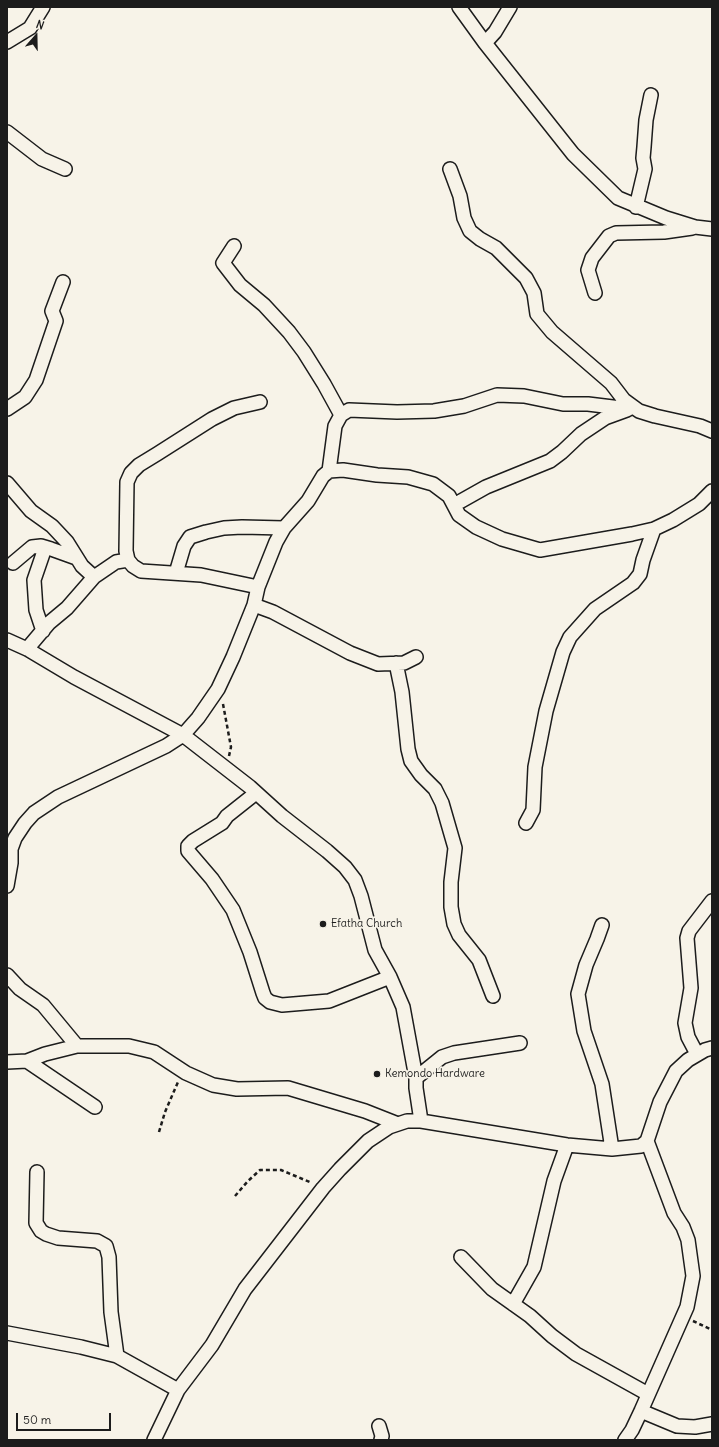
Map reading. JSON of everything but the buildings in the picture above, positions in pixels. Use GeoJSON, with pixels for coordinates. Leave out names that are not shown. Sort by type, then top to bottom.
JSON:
{"type":"FeatureCollection","features":[{"type":"Feature","properties":{"kind":"street"},"geometry":{"type":"LineString","coordinates":[[7,42],[30,28],[43,7]]}},
{"type":"Feature","properties":{"kind":"street"},"geometry":{"type":"LineString","coordinates":[[459,7],[574,154],[618,198],[666,218],[695,227],[712,229]]}},
{"type":"Feature","properties":{"kind":"street"},"geometry":{"type":"LineString","coordinates":[[485,42],[495,32],[510,7]]}},
{"type":"Feature","properties":{"kind":"street"},"geometry":{"type":"LineString","coordinates":[[636,206],[645,169],[644,147],[646,120],[651,96]]}},
{"type":"Feature","properties":{"kind":"street"},"geometry":{"type":"LineString","coordinates":[[7,132],[42,159],[65,169]]}},
{"type":"Feature","properties":{"kind":"street"},"geometry":{"type":"LineString","coordinates":[[450,169],[460,196],[464,218],[470,231],[480,239],[496,248],[526,278],[534,293],[537,314],[552,332],[611,383],[632,409]]}},
{"type":"Feature","properties":{"kind":"street"},"geometry":{"type":"LineString","coordinates":[[594,293],[588,270],[592,258],[609,236],[616,233],[664,232],[695,227]]}},
{"type":"Feature","properties":{"kind":"street"},"geometry":{"type":"LineString","coordinates":[[234,246],[224,259],[223,263],[240,284],[264,305],[296,342],[324,384],[341,415]]}},
{"type":"Feature","properties":{"kind":"street"},"geometry":{"type":"LineString","coordinates":[[7,409],[25,397],[36,380],[56,321],[52,311],[63,282]]}},
{"type":"Feature","properties":{"kind":"street"},"geometry":{"type":"LineString","coordinates":[[7,886],[11,863],[11,850],[25,823],[34,813],[58,797],[166,746],[183,735],[198,718],[218,689],[233,657],[254,605],[258,588],[276,542],[284,528],[308,501],[323,476],[329,470],[335,426],[341,415],[349,410],[397,412],[434,411],[464,406],[497,395],[524,396],[563,404],[588,404],[632,409],[655,416],[700,426],[712,431]]}},
{"type":"Feature","properties":{"kind":"street"},"geometry":{"type":"LineString","coordinates":[[258,588],[201,574],[141,571],[133,566],[128,560],[126,551],[127,482],[131,473],[139,464],[212,419],[234,408],[260,402]]}},
{"type":"Feature","properties":{"kind":"street"},"geometry":{"type":"LineString","coordinates":[[454,505],[486,487],[550,461],[581,434],[605,418],[632,409]]}},
{"type":"Feature","properties":{"kind":"street"},"geometry":{"type":"LineString","coordinates":[[329,470],[343,470],[377,475],[408,477],[433,484],[449,496],[459,515],[476,527],[502,539],[540,550],[632,534],[654,528],[672,520],[699,504],[712,491]]}},
{"type":"Feature","properties":{"kind":"street"},"geometry":{"type":"LineString","coordinates":[[7,483],[31,511],[52,526],[67,542],[82,566],[94,577]]}},
{"type":"Feature","properties":{"kind":"street"},"geometry":{"type":"LineString","coordinates":[[176,573],[184,546],[190,537],[224,528],[284,528]]}},
{"type":"Feature","properties":{"kind":"street"},"geometry":{"type":"LineString","coordinates":[[526,823],[533,810],[535,767],[546,711],[563,652],[570,637],[594,609],[633,583],[640,574],[643,560],[654,528]]}},
{"type":"Feature","properties":{"kind":"street"},"geometry":{"type":"LineString","coordinates":[[13,563],[32,547],[51,549],[76,558]]}},
{"type":"Feature","properties":{"kind":"street"},"geometry":{"type":"LineString","coordinates":[[42,631],[36,610],[34,580],[45,548]]}},
{"type":"Feature","properties":{"kind":"street"},"geometry":{"type":"LineString","coordinates":[[27,649],[49,623],[67,608],[94,577],[116,562],[128,560]]}},
{"type":"Feature","properties":{"kind":"street"},"geometry":{"type":"LineString","coordinates":[[254,605],[273,612],[350,653],[378,664],[404,663],[416,657]]}},
{"type":"Feature","properties":{"kind":"street"},"geometry":{"type":"LineString","coordinates":[[7,640],[27,649],[74,677],[183,735],[345,867],[355,880],[376,950],[403,1006],[416,1078],[421,1121]]}},
{"type":"Feature","properties":{"kind":"street"},"geometry":{"type":"LineString","coordinates":[[396,663],[402,692],[408,749],[411,761],[421,775],[435,789],[444,809],[454,848],[451,882],[451,907],[454,924],[459,935],[479,960],[493,996]]}},
{"type":"Feature","properties":{"kind":"street"},"geometry":{"type":"LineString","coordinates":[[256,793],[227,816],[222,823],[193,841],[188,846],[188,851],[212,879],[233,910],[250,952],[262,993],[265,998],[270,1002],[282,1005],[328,1001],[390,977]]}},
{"type":"Feature","properties":{"kind":"street"},"geometry":{"type":"LineString","coordinates":[[697,1054],[688,1037],[685,1023],[691,988],[687,938],[690,931],[712,901]]}},
{"type":"Feature","properties":{"kind":"street"},"geometry":{"type":"LineString","coordinates":[[602,925],[586,965],[578,994],[584,1031],[602,1084],[612,1149]]}},
{"type":"Feature","properties":{"kind":"street"},"geometry":{"type":"LineString","coordinates":[[7,975],[20,989],[43,1005],[77,1046]]}},
{"type":"Feature","properties":{"kind":"street"},"geometry":{"type":"LineString","coordinates":[[416,1078],[442,1057],[454,1053],[520,1043]]}},
{"type":"Feature","properties":{"kind":"street"},"geometry":{"type":"LineString","coordinates":[[7,1062],[27,1061],[45,1054],[77,1046],[129,1046],[154,1052],[186,1073],[213,1085],[237,1089],[288,1088],[365,1111],[398,1124]]}},
{"type":"Feature","properties":{"kind":"street"},"geometry":{"type":"LineString","coordinates":[[154,1440],[178,1390],[212,1345],[245,1289],[323,1188],[368,1141],[390,1127],[407,1121],[421,1121],[567,1145],[612,1149],[641,1146],[647,1141],[660,1102],[676,1071],[697,1054],[712,1048]]}},
{"type":"Feature","properties":{"kind":"street"},"geometry":{"type":"LineString","coordinates":[[27,1061],[94,1107]]}},
{"type":"Feature","properties":{"kind":"street"},"geometry":{"type":"LineString","coordinates":[[625,1440],[632,1430],[641,1411],[683,1316],[690,1296],[693,1276],[688,1240],[674,1213],[647,1141]]}},
{"type":"Feature","properties":{"kind":"street"},"geometry":{"type":"LineString","coordinates":[[513,1304],[534,1267],[554,1181],[567,1145]]}},
{"type":"Feature","properties":{"kind":"street"},"geometry":{"type":"LineString","coordinates":[[37,1172],[36,1223],[41,1231],[58,1238],[97,1241],[106,1246],[109,1257],[111,1312],[117,1356]]}},
{"type":"Feature","properties":{"kind":"street"},"geometry":{"type":"LineString","coordinates":[[461,1257],[492,1289],[530,1316],[552,1336],[576,1354],[648,1394]]}},
{"type":"Feature","properties":{"kind":"street"},"geometry":{"type":"LineString","coordinates":[[7,1333],[81,1347],[117,1356],[178,1390]]}},
{"type":"Feature","properties":{"kind":"street"},"geometry":{"type":"LineString","coordinates":[[641,1411],[677,1426],[695,1427],[712,1424]]}},
{"type":"Feature","properties":{"kind":"street"},"geometry":{"type":"LineString","coordinates":[[379,1426],[382,1436],[381,1440]]}},
{"type":"Feature","properties":{"kind":"path"},"geometry":{"type":"LineString","coordinates":[[218,689],[225,712],[231,747],[229,757],[224,768]]}},
{"type":"Feature","properties":{"kind":"path"},"geometry":{"type":"LineString","coordinates":[[159,1132],[173,1092],[180,1079],[186,1073]]}},
{"type":"Feature","properties":{"kind":"path"},"geometry":{"type":"LineString","coordinates":[[235,1196],[260,1170],[280,1170],[323,1188]]}},
{"type":"Feature","properties":{"kind":"path"},"geometry":{"type":"LineString","coordinates":[[683,1316],[712,1330]]}},
{"type":"Feature","properties":{"kind":"place","name":"Efatha Church"},"geometry":{"type":"Point","coordinates":[323,924]}},
{"type":"Feature","properties":{"kind":"place","name":"Kemondo Hardware"},"geometry":{"type":"Point","coordinates":[377,1074]}}]}
